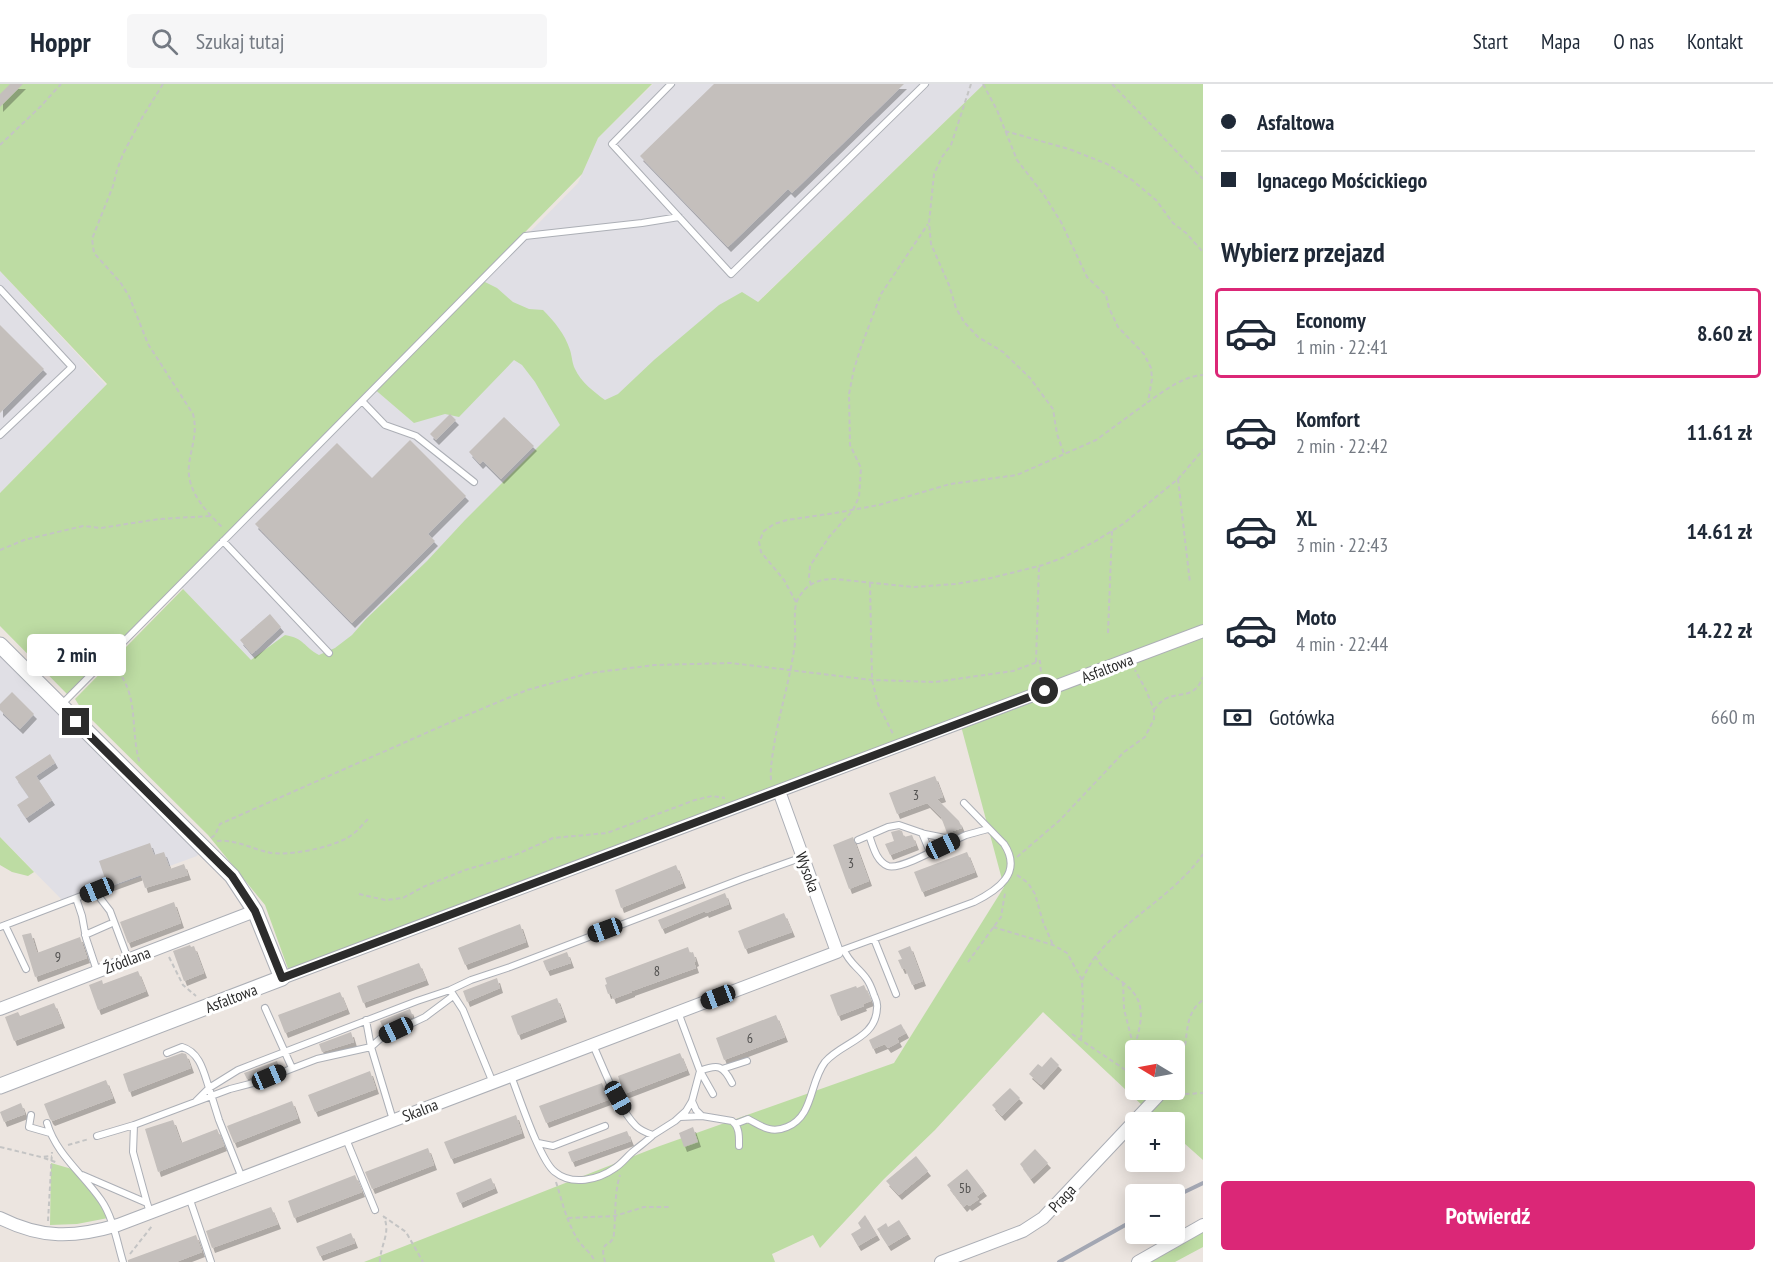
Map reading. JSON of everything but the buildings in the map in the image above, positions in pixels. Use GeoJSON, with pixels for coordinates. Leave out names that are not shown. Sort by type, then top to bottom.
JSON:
{"type":"FeatureCollection","features":[{"type":"Feature","properties":{"kind":"street","name":"Asfaltowa"},"geometry":{"type":"LineString","coordinates":[[0,1086],[776,787],[1203,632]]}},
{"type":"Feature","properties":{"kind":"street"},"geometry":{"type":"LineString","coordinates":[[0,645],[232,876],[255,911],[282,978]]}},
{"type":"Feature","properties":{"kind":"street","name":"Wysoka"},"geometry":{"type":"LineString","coordinates":[[776,787],[840,951]]}},
{"type":"Feature","properties":{"kind":"street","name":"Źródlana"},"geometry":{"type":"LineString","coordinates":[[0,1009],[255,911]]}},
{"type":"Feature","properties":{"kind":"street","name":"Skalna"},"geometry":{"type":"LineString","coordinates":[[0,1218],[32,1231],[49,1234],[78,1234],[113,1226],[151,1209],[242,1178],[840,951]]}},
{"type":"Feature","properties":{"kind":"street","name":"Praga"},"geometry":{"type":"LineString","coordinates":[[941,1262],[1023,1231],[1043,1218],[1154,1100]]}},
{"type":"Feature","properties":{"kind":"street"},"geometry":{"type":"LineString","coordinates":[[1138,1262],[1203,1225]]}},
{"type":"Feature","properties":{"kind":"lane"},"geometry":{"type":"LineString","coordinates":[[671,84],[612,144],[731,274],[925,84]]}},
{"type":"Feature","properties":{"kind":"lane"},"geometry":{"type":"LineString","coordinates":[[60,706],[525,236],[642,223],[680,216]]}},
{"type":"Feature","properties":{"kind":"lane"},"geometry":{"type":"LineString","coordinates":[[0,289],[72,367],[0,435]]}},
{"type":"Feature","properties":{"kind":"lane"},"geometry":{"type":"LineString","coordinates":[[362,401],[385,425],[416,436],[474,482]]}},
{"type":"Feature","properties":{"kind":"lane"},"geometry":{"type":"LineString","coordinates":[[222,541],[329,653]]}},
{"type":"Feature","properties":{"kind":"lane"},"geometry":{"type":"LineString","coordinates":[[680,1117],[714,1117],[735,1124],[748,1119],[763,1128],[773,1130],[787,1127],[802,1117],[808,1106],[815,1080],[825,1062],[839,1049],[861,1038],[868,1031],[878,1011],[868,981],[840,951],[974,902],[988,895],[1010,871],[1012,862],[1004,844],[964,803]]}},
{"type":"Feature","properties":{"kind":"lane"},"geometry":{"type":"LineString","coordinates":[[858,840],[895,825],[956,840]]}},
{"type":"Feature","properties":{"kind":"lane"},"geometry":{"type":"LineString","coordinates":[[869,835],[875,853],[889,866],[906,863],[988,828]]}},
{"type":"Feature","properties":{"kind":"lane"},"geometry":{"type":"LineString","coordinates":[[922,833],[930,852]]}},
{"type":"Feature","properties":{"kind":"lane"},"geometry":{"type":"LineString","coordinates":[[97,1136],[257,1082],[325,1056],[371,1047],[381,1038],[425,1017],[471,980],[803,857]]}},
{"type":"Feature","properties":{"kind":"lane"},"geometry":{"type":"LineString","coordinates":[[26,969],[2,926],[97,890],[110,911],[128,959]]}},
{"type":"Feature","properties":{"kind":"lane"},"geometry":{"type":"LineString","coordinates":[[76,898],[97,971]]}},
{"type":"Feature","properties":{"kind":"lane"},"geometry":{"type":"LineString","coordinates":[[85,935],[110,924]]}},
{"type":"Feature","properties":{"kind":"lane"},"geometry":{"type":"LineString","coordinates":[[874,939],[896,994]]}},
{"type":"Feature","properties":{"kind":"lane"},"geometry":{"type":"LineString","coordinates":[[193,1103],[209,1088],[238,1070],[366,1020],[452,993]]}},
{"type":"Feature","properties":{"kind":"lane"},"geometry":{"type":"LineString","coordinates":[[452,993],[463,1010],[493,1083]]}},
{"type":"Feature","properties":{"kind":"lane"},"geometry":{"type":"LineString","coordinates":[[265,1008],[292,1068]]}},
{"type":"Feature","properties":{"kind":"lane"},"geometry":{"type":"LineString","coordinates":[[678,1012],[700,1071],[714,1094]]}},
{"type":"Feature","properties":{"kind":"lane"},"geometry":{"type":"LineString","coordinates":[[366,1020],[371,1047],[393,1120]]}},
{"type":"Feature","properties":{"kind":"lane"},"geometry":{"type":"LineString","coordinates":[[593,1045],[629,1117],[638,1128],[653,1135]]}},
{"type":"Feature","properties":{"kind":"lane"},"geometry":{"type":"LineString","coordinates":[[167,1053],[182,1047],[192,1051],[202,1069],[242,1178]]}},
{"type":"Feature","properties":{"kind":"lane"},"geometry":{"type":"LineString","coordinates":[[700,1071],[714,1067],[722,1069],[747,1061]]}},
{"type":"Feature","properties":{"kind":"lane"},"geometry":{"type":"LineString","coordinates":[[722,1069],[732,1083]]}},
{"type":"Feature","properties":{"kind":"lane"},"geometry":{"type":"LineString","coordinates":[[510,1076],[538,1143],[552,1169],[567,1178],[578,1180],[606,1174],[653,1135],[680,1117],[692,1101],[700,1071]]}},
{"type":"Feature","properties":{"kind":"lane"},"geometry":{"type":"LineString","coordinates":[[692,1101],[702,1116]]}},
{"type":"Feature","properties":{"kind":"lane"},"geometry":{"type":"LineString","coordinates":[[31,1115],[29,1126],[50,1133]]}},
{"type":"Feature","properties":{"kind":"lane"},"geometry":{"type":"LineString","coordinates":[[47,1123],[59,1147],[109,1213],[122,1259]]}},
{"type":"Feature","properties":{"kind":"lane"},"geometry":{"type":"LineString","coordinates":[[735,1124],[738,1130],[739,1146]]}},
{"type":"Feature","properties":{"kind":"lane"},"geometry":{"type":"LineString","coordinates":[[134,1125],[133,1152],[151,1209]]}},
{"type":"Feature","properties":{"kind":"lane"},"geometry":{"type":"LineString","coordinates":[[538,1143],[553,1146],[605,1126]]}},
{"type":"Feature","properties":{"kind":"lane"},"geometry":{"type":"LineString","coordinates":[[346,1138],[375,1210]]}},
{"type":"Feature","properties":{"kind":"lane"},"geometry":{"type":"LineString","coordinates":[[80,1174],[151,1209]]}},
{"type":"Feature","properties":{"kind":"lane"},"geometry":{"type":"LineString","coordinates":[[189,1197],[211,1262]]}},
{"type":"Feature","properties":{"kind":"path"},"geometry":{"type":"LineString","coordinates":[[0,145],[61,84]]}},
{"type":"Feature","properties":{"kind":"path"},"geometry":{"type":"LineString","coordinates":[[163,84],[123,154],[92,239],[94,253],[120,282],[129,296],[148,344],[193,414],[196,426],[189,464],[189,478],[195,494],[229,535]]}},
{"type":"Feature","properties":{"kind":"path"},"geometry":{"type":"LineString","coordinates":[[971,84],[951,145],[934,174],[929,223],[931,244],[949,285],[956,308],[964,322],[978,337],[1003,352],[1030,378],[1053,409],[1057,434],[1064,454]]}},
{"type":"Feature","properties":{"kind":"path"},"geometry":{"type":"LineString","coordinates":[[983,84],[998,110],[1017,160],[1061,222],[1087,277],[1107,295],[1109,308],[1118,327],[1144,354],[1151,368],[1152,379],[1148,402]]}},
{"type":"Feature","properties":{"kind":"path"},"geometry":{"type":"LineString","coordinates":[[1112,84],[1203,179]]}},
{"type":"Feature","properties":{"kind":"path"},"geometry":{"type":"LineString","coordinates":[[1005,131],[1069,149],[1107,164],[1132,180],[1156,200],[1173,222],[1203,252]]}},
{"type":"Feature","properties":{"kind":"path"},"geometry":{"type":"LineString","coordinates":[[811,585],[810,566],[829,537],[853,510],[859,497],[861,468],[850,445],[849,394],[854,369],[881,294],[929,223]]}},
{"type":"Feature","properties":{"kind":"path"},"geometry":{"type":"LineString","coordinates":[[776,787],[770,768],[795,644],[796,603],[784,580],[761,552],[759,542],[765,531],[774,524],[787,520],[888,503],[950,484],[1017,475],[1096,440],[1148,402],[1183,381],[1203,375]]}},
{"type":"Feature","properties":{"kind":"path"},"geometry":{"type":"LineString","coordinates":[[796,603],[804,591],[822,579],[914,587],[955,584],[1039,566],[1062,558],[1136,515],[1178,478],[1203,450]]}},
{"type":"Feature","properties":{"kind":"path"},"geometry":{"type":"LineString","coordinates":[[1178,478],[1190,583]]}},
{"type":"Feature","properties":{"kind":"path"},"geometry":{"type":"LineString","coordinates":[[0,550],[24,540],[82,526],[101,528],[159,519],[211,516]]}},
{"type":"Feature","properties":{"kind":"path"},"geometry":{"type":"LineString","coordinates":[[1108,633],[1112,531]]}},
{"type":"Feature","properties":{"kind":"path"},"geometry":{"type":"LineString","coordinates":[[1036,662],[1039,566]]}},
{"type":"Feature","properties":{"kind":"path"},"geometry":{"type":"LineString","coordinates":[[870,583],[872,680],[878,705],[894,737]]}},
{"type":"Feature","properties":{"kind":"path"},"geometry":{"type":"LineString","coordinates":[[106,659],[124,679],[129,689],[136,750],[141,767]]}},
{"type":"Feature","properties":{"kind":"path"},"geometry":{"type":"LineString","coordinates":[[1012,862],[1060,820],[1124,752],[1144,737],[1154,719],[1154,710],[1130,659]]}},
{"type":"Feature","properties":{"kind":"path"},"geometry":{"type":"LineString","coordinates":[[368,819],[349,837],[289,854],[265,852],[228,841],[208,842],[215,835],[220,824],[527,690],[590,673],[655,665],[731,663],[872,680],[935,682],[1013,671],[1040,661],[1041,674],[1050,678],[1039,682]]}},
{"type":"Feature","properties":{"kind":"path"},"geometry":{"type":"LineString","coordinates":[[1154,710],[1165,699],[1183,695],[1196,688],[1203,677]]}},
{"type":"Feature","properties":{"kind":"path"},"geometry":{"type":"LineString","coordinates":[[359,894],[385,900],[403,898],[465,870],[513,856],[553,838],[607,833],[706,797],[718,796],[728,799],[717,803]]}},
{"type":"Feature","properties":{"kind":"path"},"geometry":{"type":"LineString","coordinates":[[1082,980],[1095,956],[1175,886],[1195,866],[1203,854]]}},
{"type":"Feature","properties":{"kind":"path"},"geometry":{"type":"LineString","coordinates":[[1010,871],[1028,883],[1035,894],[1053,945]]}},
{"type":"Feature","properties":{"kind":"path"},"geometry":{"type":"LineString","coordinates":[[968,962],[1000,917],[1006,878]]}},
{"type":"Feature","properties":{"kind":"path"},"geometry":{"type":"LineString","coordinates":[[993,927],[1053,945],[1067,953],[1082,980],[1081,1041]]}},
{"type":"Feature","properties":{"kind":"path"},"geometry":{"type":"LineString","coordinates":[[165,945],[183,986],[193,993]]}},
{"type":"Feature","properties":{"kind":"path"},"geometry":{"type":"LineString","coordinates":[[1095,956],[1101,967],[1123,982],[1138,998],[1140,1027],[1137,1040]]}},
{"type":"Feature","properties":{"kind":"path"},"geometry":{"type":"LineString","coordinates":[[1123,982],[1124,1009],[1132,1040]]}},
{"type":"Feature","properties":{"kind":"path"},"geometry":{"type":"LineString","coordinates":[[1185,1040],[1188,1020],[1195,1006],[1203,1000]]}},
{"type":"Feature","properties":{"kind":"path"},"geometry":{"type":"LineString","coordinates":[[1072,1034],[1125,1070]]}},
{"type":"Feature","properties":{"kind":"path"},"geometry":{"type":"LineString","coordinates":[[1185,1094],[1203,1093]]}},
{"type":"Feature","properties":{"kind":"path"},"geometry":{"type":"LineString","coordinates":[[48,1227],[52,1148],[97,1136]]}},
{"type":"Feature","properties":{"kind":"path"},"geometry":{"type":"LineString","coordinates":[[0,1147],[41,1156],[74,1167]]}},
{"type":"Feature","properties":{"kind":"path"},"geometry":{"type":"LineString","coordinates":[[605,1262],[602,1250],[613,1238],[618,1182],[625,1160]]}},
{"type":"Feature","properties":{"kind":"path"},"geometry":{"type":"LineString","coordinates":[[552,1169],[577,1239],[595,1262]]}},
{"type":"Feature","properties":{"kind":"path"},"geometry":{"type":"LineString","coordinates":[[568,1218],[615,1216],[644,1207],[671,1207]]}},
{"type":"Feature","properties":{"kind":"path"},"geometry":{"type":"LineString","coordinates":[[122,1259],[130,1254],[157,1218],[151,1209]]}},
{"type":"Feature","properties":{"kind":"path"},"geometry":{"type":"LineString","coordinates":[[375,1210],[406,1232],[423,1262]]}},
{"type":"Feature","properties":{"kind":"path"},"geometry":{"type":"LineString","coordinates":[[381,1262],[381,1252],[387,1232],[383,1216]]}},
{"type":"Feature","properties":{"kind":"shaded area"},"geometry":{"type":"Polygon","coordinates":[[[653,84],[984,84],[315,728],[181,587],[578,183],[598,138],[653,84]]]}},
{"type":"Feature","properties":{"kind":"shaded area"},"geometry":{"type":"Polygon","coordinates":[[[0,271],[106,385],[0,493],[0,271]]]}},
{"type":"Feature","properties":{"kind":"shaded area"},"geometry":{"type":"Polygon","coordinates":[[[0,646],[203,847],[197,856],[66,904],[0,837],[0,646]]]}},
{"type":"Feature","properties":{"kind":"green space"},"geometry":{"type":"Polygon","coordinates":[[[0,84],[652,84],[598,138],[582,174],[479,279],[497,288],[513,302],[529,309],[543,310],[565,339],[578,374],[605,400],[618,394],[719,305],[742,292],[758,302],[984,84],[1203,84],[1203,1160],[1185,1144],[1185,1112],[1149,1112],[1137,1100],[1185,1100],[1185,1040],[1125,1040],[1125,1089],[1043,1012],[935,1130],[884,1179],[820,1248],[813,1235],[772,1254],[775,1262],[364,1262],[657,1147],[894,1063],[1004,887],[961,726],[291,977],[265,905],[208,835],[82,710],[75,699],[183,589],[251,660],[285,635],[300,641],[319,655],[335,648],[352,635],[427,561],[560,425],[535,382],[522,365],[514,360],[459,417],[445,414],[414,423],[372,387],[67,694],[0,626],[0,493],[107,384],[0,271],[0,84]]]}},
{"type":"Feature","properties":{"kind":"green space"},"geometry":{"type":"Polygon","coordinates":[[[0,837],[34,872],[28,876],[12,872],[0,865],[0,837]]]}},
{"type":"Feature","properties":{"kind":"green space"},"geometry":{"type":"Polygon","coordinates":[[[51,1163],[72,1169],[95,1196],[108,1218],[77,1224],[50,1225],[51,1163]]]}},
{"type":"Feature","properties":{"kind":"green space"},"geometry":{"type":"Polygon","coordinates":[[[1203,1231],[1203,1247],[1175,1262],[1148,1262],[1180,1244],[1185,1244],[1185,1241],[1203,1231]]]}},
{"type":"Feature","properties":{"kind":"railway"},"geometry":{"type":"LineString","coordinates":[[1185,1192],[1203,1183]]}},
{"type":"Feature","properties":{"kind":"railway"},"geometry":{"type":"LineString","coordinates":[[1059,1262],[1125,1225]]}},
{"type":"Feature","properties":{"kind":"route"},"geometry":{"type":"LineString","coordinates":[[76,722],[232,876],[255,911],[282,978],[1045,691]]}}]}
